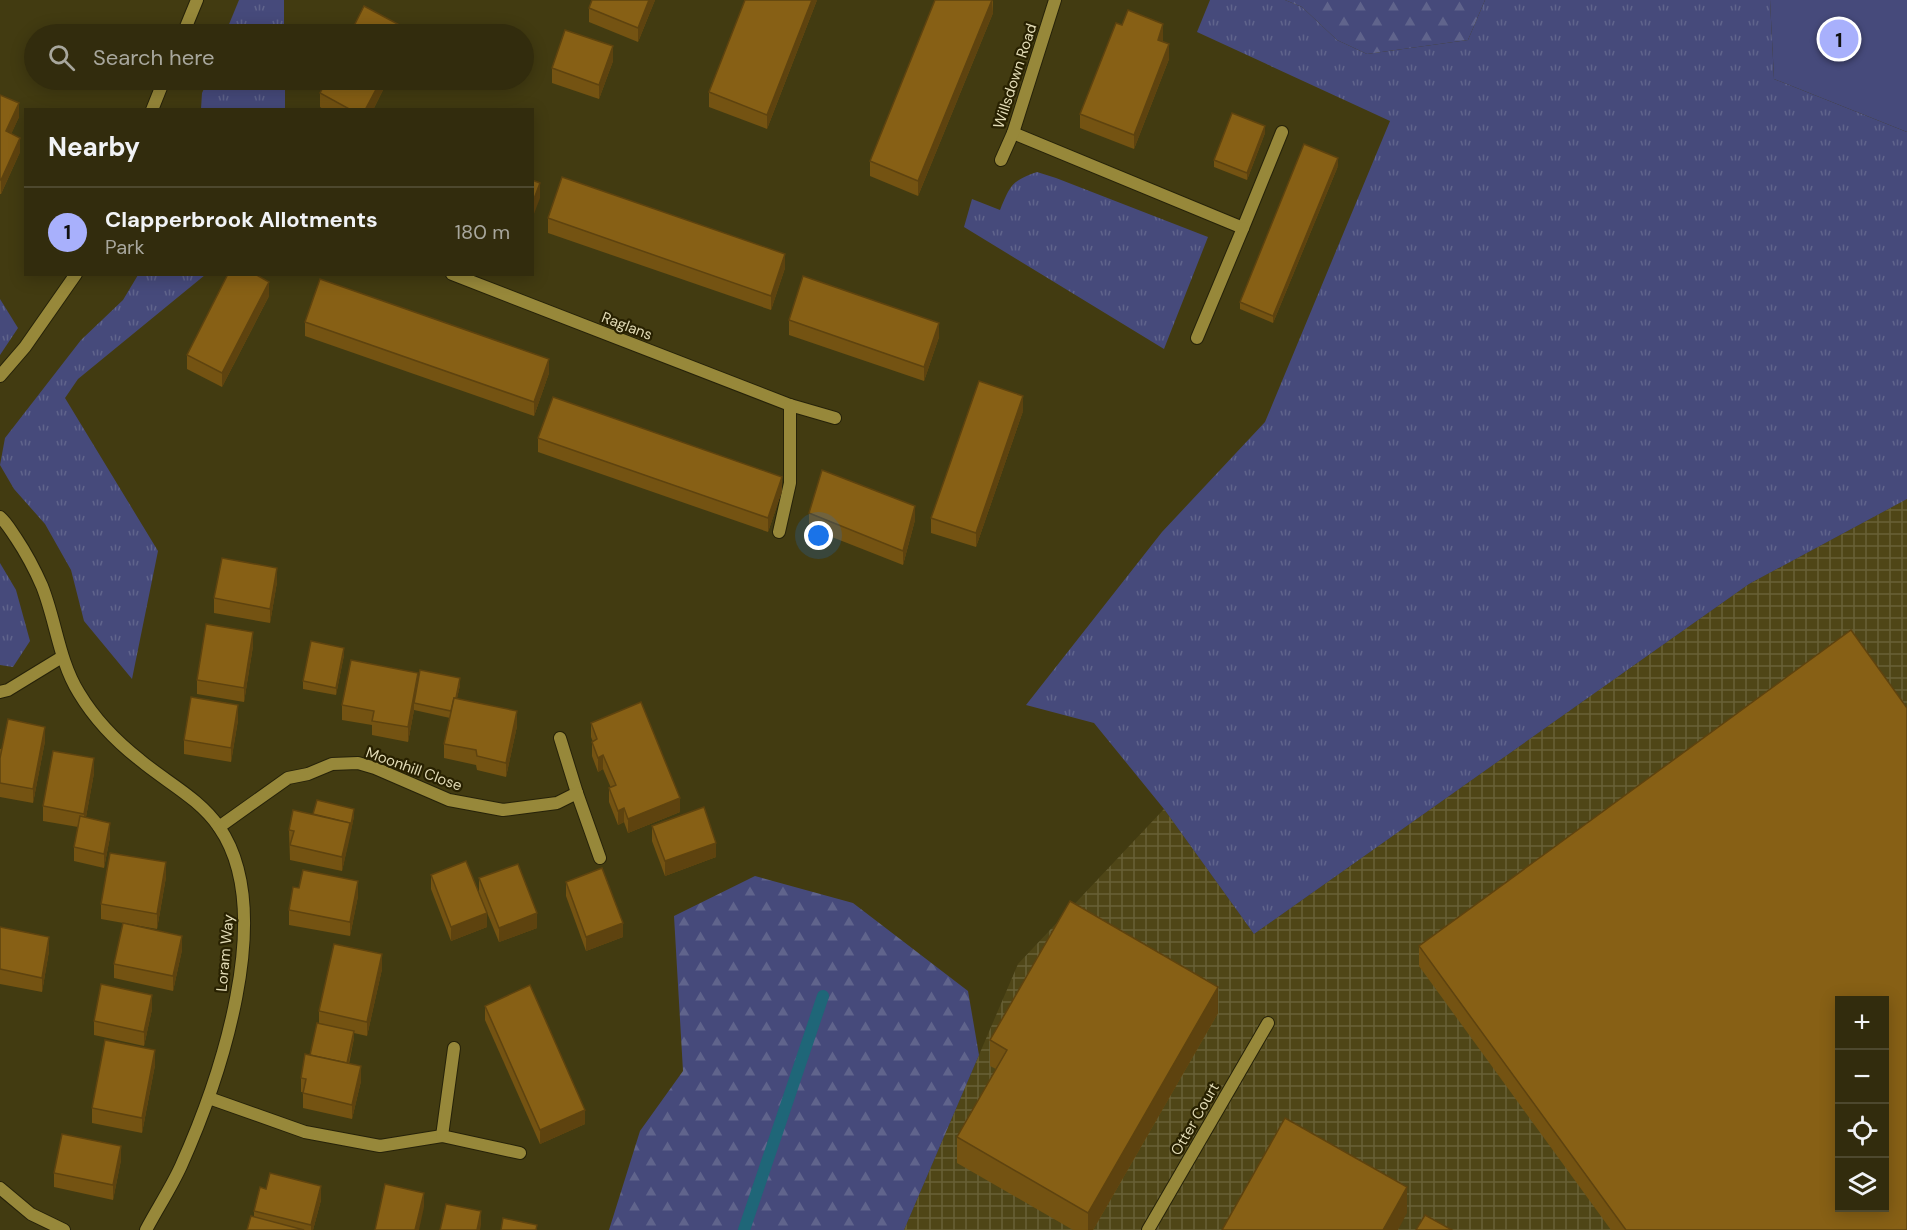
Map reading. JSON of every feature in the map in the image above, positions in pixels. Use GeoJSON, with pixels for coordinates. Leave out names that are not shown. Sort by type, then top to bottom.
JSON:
{"type":"FeatureCollection","features":[{"type":"Feature","properties":{"kind":"street"},"geometry":{"type":"LineString","coordinates":[[187,24],[197,0]]}},
{"type":"Feature","properties":{"kind":"street","name":"Willsdown Road"},"geometry":{"type":"LineString","coordinates":[[1001,160],[1013,133],[1055,0]]}},
{"type":"Feature","properties":{"kind":"street"},"geometry":{"type":"LineString","coordinates":[[153,108],[160,90]]}},
{"type":"Feature","properties":{"kind":"street"},"geometry":{"type":"LineString","coordinates":[[1197,338],[1281,132]]}},
{"type":"Feature","properties":{"kind":"street"},"geometry":{"type":"LineString","coordinates":[[1013,133],[1243,228]]}},
{"type":"Feature","properties":{"kind":"street"},"geometry":{"type":"LineString","coordinates":[[0,376],[25,347],[75,276]]}},
{"type":"Feature","properties":{"kind":"street","name":"Raglans"},"geometry":{"type":"LineString","coordinates":[[457,276],[790,405],[835,418]]}},
{"type":"Feature","properties":{"kind":"street"},"geometry":{"type":"LineString","coordinates":[[779,532],[790,483],[790,405]]}},
{"type":"Feature","properties":{"kind":"street","name":"Loram Way"},"geometry":{"type":"LineString","coordinates":[[0,517],[24,550],[42,586],[63,657],[78,692],[96,716],[139,759],[201,807],[219,827],[233,853],[242,883],[245,919],[235,1007],[209,1098],[180,1169],[146,1230]]}},
{"type":"Feature","properties":{"kind":"street"},"geometry":{"type":"LineString","coordinates":[[0,692],[8,690],[63,657]]}},
{"type":"Feature","properties":{"kind":"street"},"geometry":{"type":"LineString","coordinates":[[560,738],[600,858]]}},
{"type":"Feature","properties":{"kind":"street","name":"Moonhill Close"},"geometry":{"type":"LineString","coordinates":[[219,827],[288,778],[308,774],[332,764],[358,763],[449,800],[503,810],[557,803],[577,793]]}},
{"type":"Feature","properties":{"kind":"street","name":"Otter Court"},"geometry":{"type":"LineString","coordinates":[[1148,1230],[1268,1023]]}},
{"type":"Feature","properties":{"kind":"street"},"geometry":{"type":"LineString","coordinates":[[442,1136],[454,1048]]}},
{"type":"Feature","properties":{"kind":"street"},"geometry":{"type":"LineString","coordinates":[[209,1098],[306,1132],[380,1146],[442,1136],[520,1153]]}},
{"type":"Feature","properties":{"kind":"street"},"geometry":{"type":"LineString","coordinates":[[0,1188],[31,1214],[64,1230]]}},
{"type":"Feature","properties":{"kind":"shaded area"},"geometry":{"type":"Polygon","coordinates":[[[1907,499],[1907,1230],[904,1230],[1018,964],[1164,809],[1254,934],[1749,584],[1907,499]]]}},
{"type":"Feature","properties":{"kind":"green space"},"geometry":{"type":"Polygon","coordinates":[[[239,0],[284,0],[284,24],[229,24],[239,0]]]}},
{"type":"Feature","properties":{"kind":"green space"},"geometry":{"type":"Polygon","coordinates":[[[1210,0],[1285,0],[1302,7],[1337,40],[1367,54],[1468,40],[1485,0],[1770,0],[1774,79],[1907,132],[1907,499],[1749,584],[1254,934],[1164,809],[1094,723],[1026,705],[1162,532],[1265,422],[1390,121],[1197,32],[1210,0]]]}},
{"type":"Feature","properties":{"kind":"green space"},"geometry":{"type":"Polygon","coordinates":[[[1285,0],[1485,0],[1468,40],[1367,54],[1337,40],[1302,7],[1285,0]]]}},
{"type":"Feature","properties":{"kind":"green space"},"geometry":{"type":"Polygon","coordinates":[[[1770,0],[1907,0],[1907,132],[1774,79],[1770,0]]]}},
{"type":"Feature","properties":{"kind":"green space"},"geometry":{"type":"Polygon","coordinates":[[[203,90],[285,90],[285,108],[201,108],[203,90]]]}},
{"type":"Feature","properties":{"kind":"green space"},"geometry":{"type":"Polygon","coordinates":[[[1037,172],[1208,237],[1164,349],[964,227],[972,199],[1000,210],[1012,185],[1037,172]]]}},
{"type":"Feature","properties":{"kind":"green space"},"geometry":{"type":"Polygon","coordinates":[[[137,276],[204,276],[78,379],[65,398],[158,551],[132,679],[84,621],[71,570],[45,524],[14,489],[0,465],[5,438],[81,340],[123,300],[137,276]]]}},
{"type":"Feature","properties":{"kind":"green space"},"geometry":{"type":"Polygon","coordinates":[[[0,299],[18,328],[0,355],[0,299]]]}},
{"type":"Feature","properties":{"kind":"green space"},"geometry":{"type":"Polygon","coordinates":[[[0,563],[16,590],[30,641],[13,667],[0,665],[0,563]]]}},
{"type":"Feature","properties":{"kind":"green space"},"geometry":{"type":"Polygon","coordinates":[[[755,876],[853,903],[968,991],[979,1055],[904,1230],[609,1230],[640,1131],[683,1071],[674,916],[755,876]]]}},
{"type":"Feature","properties":{"kind":"building"},"geometry":{"type":"Polygon","coordinates":[[[592,0],[649,0],[638,28],[589,8],[592,0]]]}},
{"type":"Feature","properties":{"kind":"building"},"geometry":{"type":"Polygon","coordinates":[[[745,0],[812,0],[767,115],[709,92],[745,0]]]}},
{"type":"Feature","properties":{"kind":"building"},"geometry":{"type":"Polygon","coordinates":[[[935,0],[992,0],[918,181],[870,161],[935,0]]]}},
{"type":"Feature","properties":{"kind":"building"},"geometry":{"type":"Polygon","coordinates":[[[364,6],[398,24],[355,24],[364,6]]]}},
{"type":"Feature","properties":{"kind":"building"},"geometry":{"type":"Polygon","coordinates":[[[1128,10],[1163,24],[1158,40],[1169,44],[1134,135],[1080,114],[1116,23],[1122,25],[1128,10]]]}},
{"type":"Feature","properties":{"kind":"building"},"geometry":{"type":"Polygon","coordinates":[[[565,30],[613,46],[599,85],[552,68],[565,30]]]}},
{"type":"Feature","properties":{"kind":"building"},"geometry":{"type":"Polygon","coordinates":[[[322,90],[376,90],[366,108],[347,108],[320,93],[322,90]]]}},
{"type":"Feature","properties":{"kind":"building"},"geometry":{"type":"Polygon","coordinates":[[[0,95],[19,103],[6,131],[20,138],[1,180],[0,180],[0,95]]]}},
{"type":"Feature","properties":{"kind":"building"},"geometry":{"type":"Polygon","coordinates":[[[1232,113],[1265,126],[1247,173],[1214,160],[1232,113]]]}},
{"type":"Feature","properties":{"kind":"building"},"geometry":{"type":"Polygon","coordinates":[[[1304,144],[1338,158],[1273,316],[1240,302],[1304,144]]]}},
{"type":"Feature","properties":{"kind":"building"},"geometry":{"type":"Polygon","coordinates":[[[562,177],[785,254],[771,296],[548,218],[562,177]]]}},
{"type":"Feature","properties":{"kind":"building"},"geometry":{"type":"Polygon","coordinates":[[[534,181],[540,183],[534,199],[534,181]]]}},
{"type":"Feature","properties":{"kind":"building"},"geometry":{"type":"Polygon","coordinates":[[[227,276],[258,276],[269,282],[222,373],[187,355],[227,276]]]}},
{"type":"Feature","properties":{"kind":"building"},"geometry":{"type":"Polygon","coordinates":[[[803,276],[939,323],[924,367],[789,320],[803,276]]]}},
{"type":"Feature","properties":{"kind":"building"},"geometry":{"type":"Polygon","coordinates":[[[320,279],[549,359],[534,402],[305,322],[320,279]]]}},
{"type":"Feature","properties":{"kind":"building"},"geometry":{"type":"Polygon","coordinates":[[[979,381],[1023,396],[976,533],[931,518],[979,381]]]}},
{"type":"Feature","properties":{"kind":"building"},"geometry":{"type":"Polygon","coordinates":[[[553,397],[782,477],[768,518],[538,438],[553,397]]]}},
{"type":"Feature","properties":{"kind":"building"},"geometry":{"type":"Polygon","coordinates":[[[822,470],[915,506],[903,551],[809,513],[822,470]]]}},
{"type":"Feature","properties":{"kind":"building"},"geometry":{"type":"Polygon","coordinates":[[[222,558],[277,568],[270,609],[214,598],[222,558]]]}},
{"type":"Feature","properties":{"kind":"building"},"geometry":{"type":"Polygon","coordinates":[[[206,624],[253,632],[244,688],[197,680],[206,624]]]}},
{"type":"Feature","properties":{"kind":"building"},"geometry":{"type":"Polygon","coordinates":[[[1851,630],[1907,708],[1907,1230],[1626,1230],[1419,946],[1851,630]]]}},
{"type":"Feature","properties":{"kind":"building"},"geometry":{"type":"Polygon","coordinates":[[[311,641],[344,648],[336,688],[303,681],[311,641]]]}},
{"type":"Feature","properties":{"kind":"building"},"geometry":{"type":"Polygon","coordinates":[[[351,660],[418,673],[408,727],[372,721],[374,711],[342,705],[351,660]]]}},
{"type":"Feature","properties":{"kind":"building"},"geometry":{"type":"Polygon","coordinates":[[[420,670],[460,678],[451,711],[414,703],[420,670]]]}},
{"type":"Feature","properties":{"kind":"building"},"geometry":{"type":"Polygon","coordinates":[[[191,697],[238,705],[231,748],[184,740],[191,697]]]}},
{"type":"Feature","properties":{"kind":"building"},"geometry":{"type":"Polygon","coordinates":[[[454,698],[517,711],[506,763],[477,756],[476,750],[444,744],[454,698]]]}},
{"type":"Feature","properties":{"kind":"building"},"geometry":{"type":"Polygon","coordinates":[[[641,702],[680,798],[628,819],[624,808],[618,811],[609,788],[616,785],[603,755],[598,758],[592,742],[597,739],[591,723],[641,702]]]}},
{"type":"Feature","properties":{"kind":"building"},"geometry":{"type":"Polygon","coordinates":[[[8,719],[45,727],[33,789],[0,783],[0,758],[8,719]]]}},
{"type":"Feature","properties":{"kind":"building"},"geometry":{"type":"Polygon","coordinates":[[[53,751],[94,758],[84,814],[43,806],[53,751]]]}},
{"type":"Feature","properties":{"kind":"building"},"geometry":{"type":"Polygon","coordinates":[[[317,800],[354,809],[350,830],[350,823],[313,814],[317,800]]]}},
{"type":"Feature","properties":{"kind":"building"},"geometry":{"type":"Polygon","coordinates":[[[704,807],[716,843],[665,861],[652,826],[704,807]]]}},
{"type":"Feature","properties":{"kind":"building"},"geometry":{"type":"Polygon","coordinates":[[[293,810],[350,823],[342,857],[290,845],[294,831],[289,830],[293,810]]]}},
{"type":"Feature","properties":{"kind":"building"},"geometry":{"type":"Polygon","coordinates":[[[80,816],[110,823],[104,854],[74,847],[80,816]]]}},
{"type":"Feature","properties":{"kind":"building"},"geometry":{"type":"Polygon","coordinates":[[[110,853],[166,862],[157,914],[101,904],[110,853]]]}},
{"type":"Feature","properties":{"kind":"building"},"geometry":{"type":"Polygon","coordinates":[[[466,861],[487,913],[451,927],[431,875],[466,861]]]}},
{"type":"Feature","properties":{"kind":"building"},"geometry":{"type":"Polygon","coordinates":[[[518,864],[537,913],[499,928],[479,878],[518,864]]]}},
{"type":"Feature","properties":{"kind":"building"},"geometry":{"type":"Polygon","coordinates":[[[602,868],[623,923],[586,937],[566,882],[602,868]]]}},
{"type":"Feature","properties":{"kind":"building"},"geometry":{"type":"Polygon","coordinates":[[[303,870],[358,881],[350,922],[289,910],[293,887],[299,888],[303,870]]]}},
{"type":"Feature","properties":{"kind":"building"},"geometry":{"type":"Polygon","coordinates":[[[1070,901],[1218,987],[1088,1213],[957,1137],[1007,1050],[990,1040],[1070,901]]]}},
{"type":"Feature","properties":{"kind":"building"},"geometry":{"type":"Polygon","coordinates":[[[123,923],[182,936],[173,976],[114,964],[123,923]]]}},
{"type":"Feature","properties":{"kind":"building"},"geometry":{"type":"Polygon","coordinates":[[[0,927],[49,937],[42,978],[0,969],[0,927]]]}},
{"type":"Feature","properties":{"kind":"building"},"geometry":{"type":"Polygon","coordinates":[[[334,944],[382,954],[367,1022],[319,1011],[334,944]]]}},
{"type":"Feature","properties":{"kind":"building"},"geometry":{"type":"Polygon","coordinates":[[[101,984],[152,995],[144,1032],[94,1021],[101,984]]]}},
{"type":"Feature","properties":{"kind":"building"},"geometry":{"type":"Polygon","coordinates":[[[530,985],[585,1110],[540,1130],[485,1006],[530,985]]]}},
{"type":"Feature","properties":{"kind":"building"},"geometry":{"type":"Polygon","coordinates":[[[317,1023],[354,1031],[347,1063],[310,1055],[317,1023]]]}},
{"type":"Feature","properties":{"kind":"building"},"geometry":{"type":"Polygon","coordinates":[[[105,1040],[155,1050],[142,1118],[92,1108],[105,1040]]]}},
{"type":"Feature","properties":{"kind":"building"},"geometry":{"type":"Polygon","coordinates":[[[305,1054],[361,1066],[352,1105],[303,1093],[306,1079],[301,1078],[305,1054]]]}},
{"type":"Feature","properties":{"kind":"building"},"geometry":{"type":"Polygon","coordinates":[[[1285,1118],[1407,1187],[1383,1230],[1222,1230],[1285,1118]]]}},
{"type":"Feature","properties":{"kind":"building"},"geometry":{"type":"Polygon","coordinates":[[[62,1134],[121,1146],[113,1185],[54,1173],[62,1134]]]}},
{"type":"Feature","properties":{"kind":"building"},"geometry":{"type":"Polygon","coordinates":[[[270,1173],[321,1186],[311,1225],[254,1211],[260,1187],[266,1189],[270,1173]]]}},
{"type":"Feature","properties":{"kind":"building"},"geometry":{"type":"Polygon","coordinates":[[[385,1184],[424,1193],[415,1230],[375,1230],[385,1184]]]}},
{"type":"Feature","properties":{"kind":"building"},"geometry":{"type":"Polygon","coordinates":[[[446,1204],[481,1211],[477,1230],[440,1230],[446,1204]]]}},
{"type":"Feature","properties":{"kind":"building"},"geometry":{"type":"Polygon","coordinates":[[[1425,1215],[1452,1230],[1416,1230],[1425,1215]]]}},
{"type":"Feature","properties":{"kind":"building"},"geometry":{"type":"Polygon","coordinates":[[[251,1216],[304,1230],[247,1230],[251,1216]]]}},
{"type":"Feature","properties":{"kind":"building"},"geometry":{"type":"Polygon","coordinates":[[[503,1218],[537,1225],[536,1230],[501,1230],[503,1218]]]}},
{"type":"Feature","properties":{"kind":"waterway"},"geometry":{"type":"LineString","coordinates":[[744,1230],[823,996]]}},
{"type":"Feature","properties":{"kind":"place","name":"Clapperbrook Allotments"},"geometry":{"type":"Point","coordinates":[1839,39]}}]}
